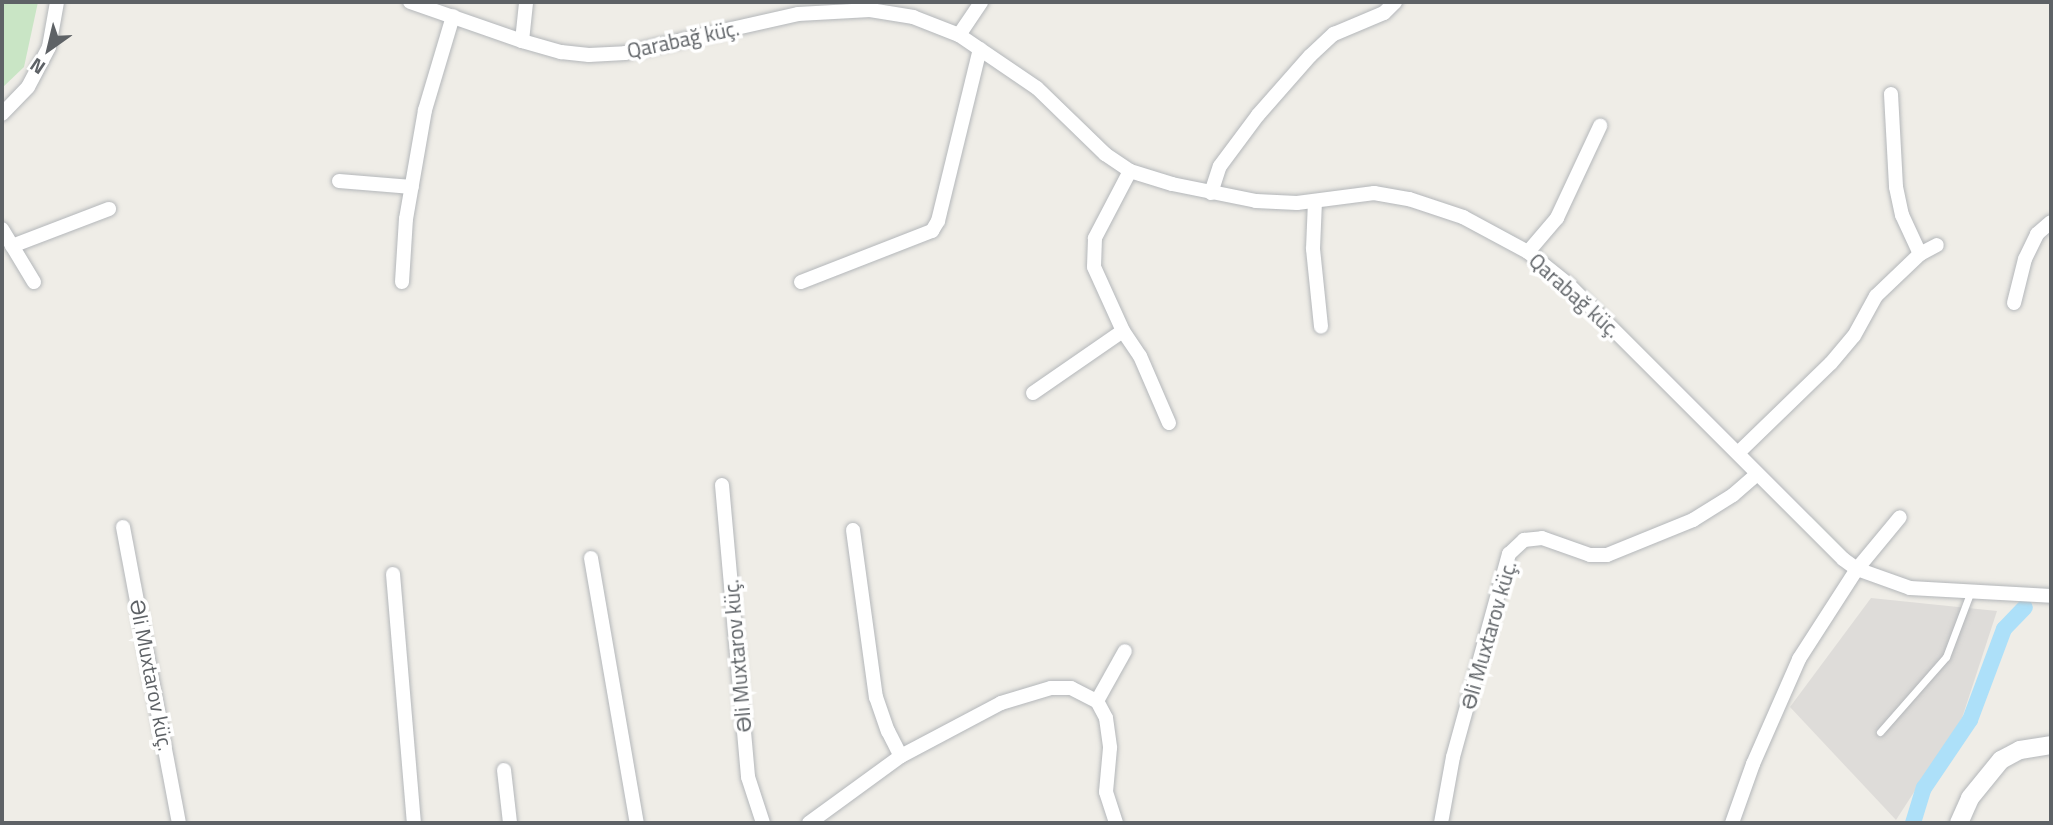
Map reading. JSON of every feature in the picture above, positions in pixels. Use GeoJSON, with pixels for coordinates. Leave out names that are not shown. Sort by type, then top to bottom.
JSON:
{"type":"FeatureCollection","features":[{"type":"Feature","properties":{"kind":"street"},"geometry":{"type":"LineString","coordinates":[[2,114],[29,87],[49,47],[57,2]]}},
{"type":"Feature","properties":{"kind":"street","name":"Qarabağ küç."},"geometry":{"type":"LineString","coordinates":[[410,2],[522,41],[561,52],[589,55],[625,53],[798,14],[870,10],[913,17],[959,35],[1037,88],[1105,154],[1130,171],[1256,201],[1315,201],[1374,193],[1409,199],[1463,217],[1528,253],[1568,284],[1857,569],[1910,588],[2051,596]]}},
{"type":"Feature","properties":{"kind":"street"},"geometry":{"type":"LineString","coordinates":[[522,41],[526,2]]}},
{"type":"Feature","properties":{"kind":"street"},"geometry":{"type":"LineString","coordinates":[[959,35],[981,2]]}},
{"type":"Feature","properties":{"kind":"street"},"geometry":{"type":"LineString","coordinates":[[1211,192],[1220,166],[1258,115],[1310,56],[1334,34],[1384,13],[1395,2]]}},
{"type":"Feature","properties":{"kind":"street"},"geometry":{"type":"LineString","coordinates":[[402,282],[406,219],[425,110],[453,16]]}},
{"type":"Feature","properties":{"kind":"street"},"geometry":{"type":"LineString","coordinates":[[801,282],[932,231],[938,221],[980,49]]}},
{"type":"Feature","properties":{"kind":"street"},"geometry":{"type":"LineString","coordinates":[[1891,94],[1896,187],[1902,215],[1920,254]]}},
{"type":"Feature","properties":{"kind":"street"},"geometry":{"type":"LineString","coordinates":[[1528,253],[1557,218],[1600,126]]}},
{"type":"Feature","properties":{"kind":"street"},"geometry":{"type":"LineString","coordinates":[[1130,171],[1095,238],[1094,267],[1123,331],[1140,356],[1169,423]]}},
{"type":"Feature","properties":{"kind":"street"},"geometry":{"type":"LineString","coordinates":[[339,181],[412,187]]}},
{"type":"Feature","properties":{"kind":"street"},"geometry":{"type":"LineString","coordinates":[[1315,201],[1313,249],[1321,327]]}},
{"type":"Feature","properties":{"kind":"street"},"geometry":{"type":"LineString","coordinates":[[12,246],[108,209]]}},
{"type":"Feature","properties":{"kind":"street"},"geometry":{"type":"LineString","coordinates":[[2014,303],[2025,259],[2037,234],[2051,222]]}},
{"type":"Feature","properties":{"kind":"street"},"geometry":{"type":"LineString","coordinates":[[2,229],[34,282]]}},
{"type":"Feature","properties":{"kind":"street"},"geometry":{"type":"LineString","coordinates":[[1738,453],[1831,363],[1854,335],[1876,296],[1920,254],[1937,245]]}},
{"type":"Feature","properties":{"kind":"street"},"geometry":{"type":"LineString","coordinates":[[1033,393],[1123,331]]}},
{"type":"Feature","properties":{"kind":"street","name":"Əli Muxtarov küç."},"geometry":{"type":"LineString","coordinates":[[1441,823],[1454,757],[1509,554],[1524,540],[1542,538],[1590,555],[1607,555],[1693,520],[1733,495],[1758,474]]}},
{"type":"Feature","properties":{"kind":"street","name":"Əli Muxtarov küç."},"geometry":{"type":"LineString","coordinates":[[722,485],[748,777],[763,823]]}},
{"type":"Feature","properties":{"kind":"street"},"geometry":{"type":"LineString","coordinates":[[1732,823],[1753,764],[1799,659],[1857,569],[1899,517]]}},
{"type":"Feature","properties":{"kind":"street","name":"Əli Muxtarov küç."},"geometry":{"type":"LineString","coordinates":[[123,527],[179,823]]}},
{"type":"Feature","properties":{"kind":"street"},"geometry":{"type":"LineString","coordinates":[[853,530],[876,697],[888,731],[901,756]]}},
{"type":"Feature","properties":{"kind":"street"},"geometry":{"type":"LineString","coordinates":[[591,558],[637,823]]}},
{"type":"Feature","properties":{"kind":"street"},"geometry":{"type":"LineString","coordinates":[[393,574],[414,823]]}},
{"type":"Feature","properties":{"kind":"street"},"geometry":{"type":"LineString","coordinates":[[1097,701],[1125,650]]}},
{"type":"Feature","properties":{"kind":"street"},"geometry":{"type":"LineString","coordinates":[[809,823],[901,756],[1001,703],[1051,688],[1071,688],[1097,701],[1106,718],[1110,748],[1106,792],[1116,823]]}},
{"type":"Feature","properties":{"kind":"street"},"geometry":{"type":"LineString","coordinates":[[1959,823],[1969,798],[2001,760],[2020,750],[2051,745]]}},
{"type":"Feature","properties":{"kind":"street"},"geometry":{"type":"LineString","coordinates":[[504,770],[510,823]]}},
{"type":"Feature","properties":{"kind":"lane"},"geometry":{"type":"LineString","coordinates":[[1880,732],[1946,657],[1971,591]]}},
{"type":"Feature","properties":{"kind":"shaded area"},"geometry":{"type":"Polygon","coordinates":[[[1871,598],[1997,611],[1962,718],[1896,820],[1790,707],[1871,598]]]}},
{"type":"Feature","properties":{"kind":"green space"},"geometry":{"type":"Polygon","coordinates":[[[2,2],[38,2],[24,67],[2,88],[2,2]]]}},
{"type":"Feature","properties":{"kind":"waterway"},"geometry":{"type":"LineString","coordinates":[[1913,823],[1924,788],[1970,720],[2004,629],[2025,607]]}}]}
